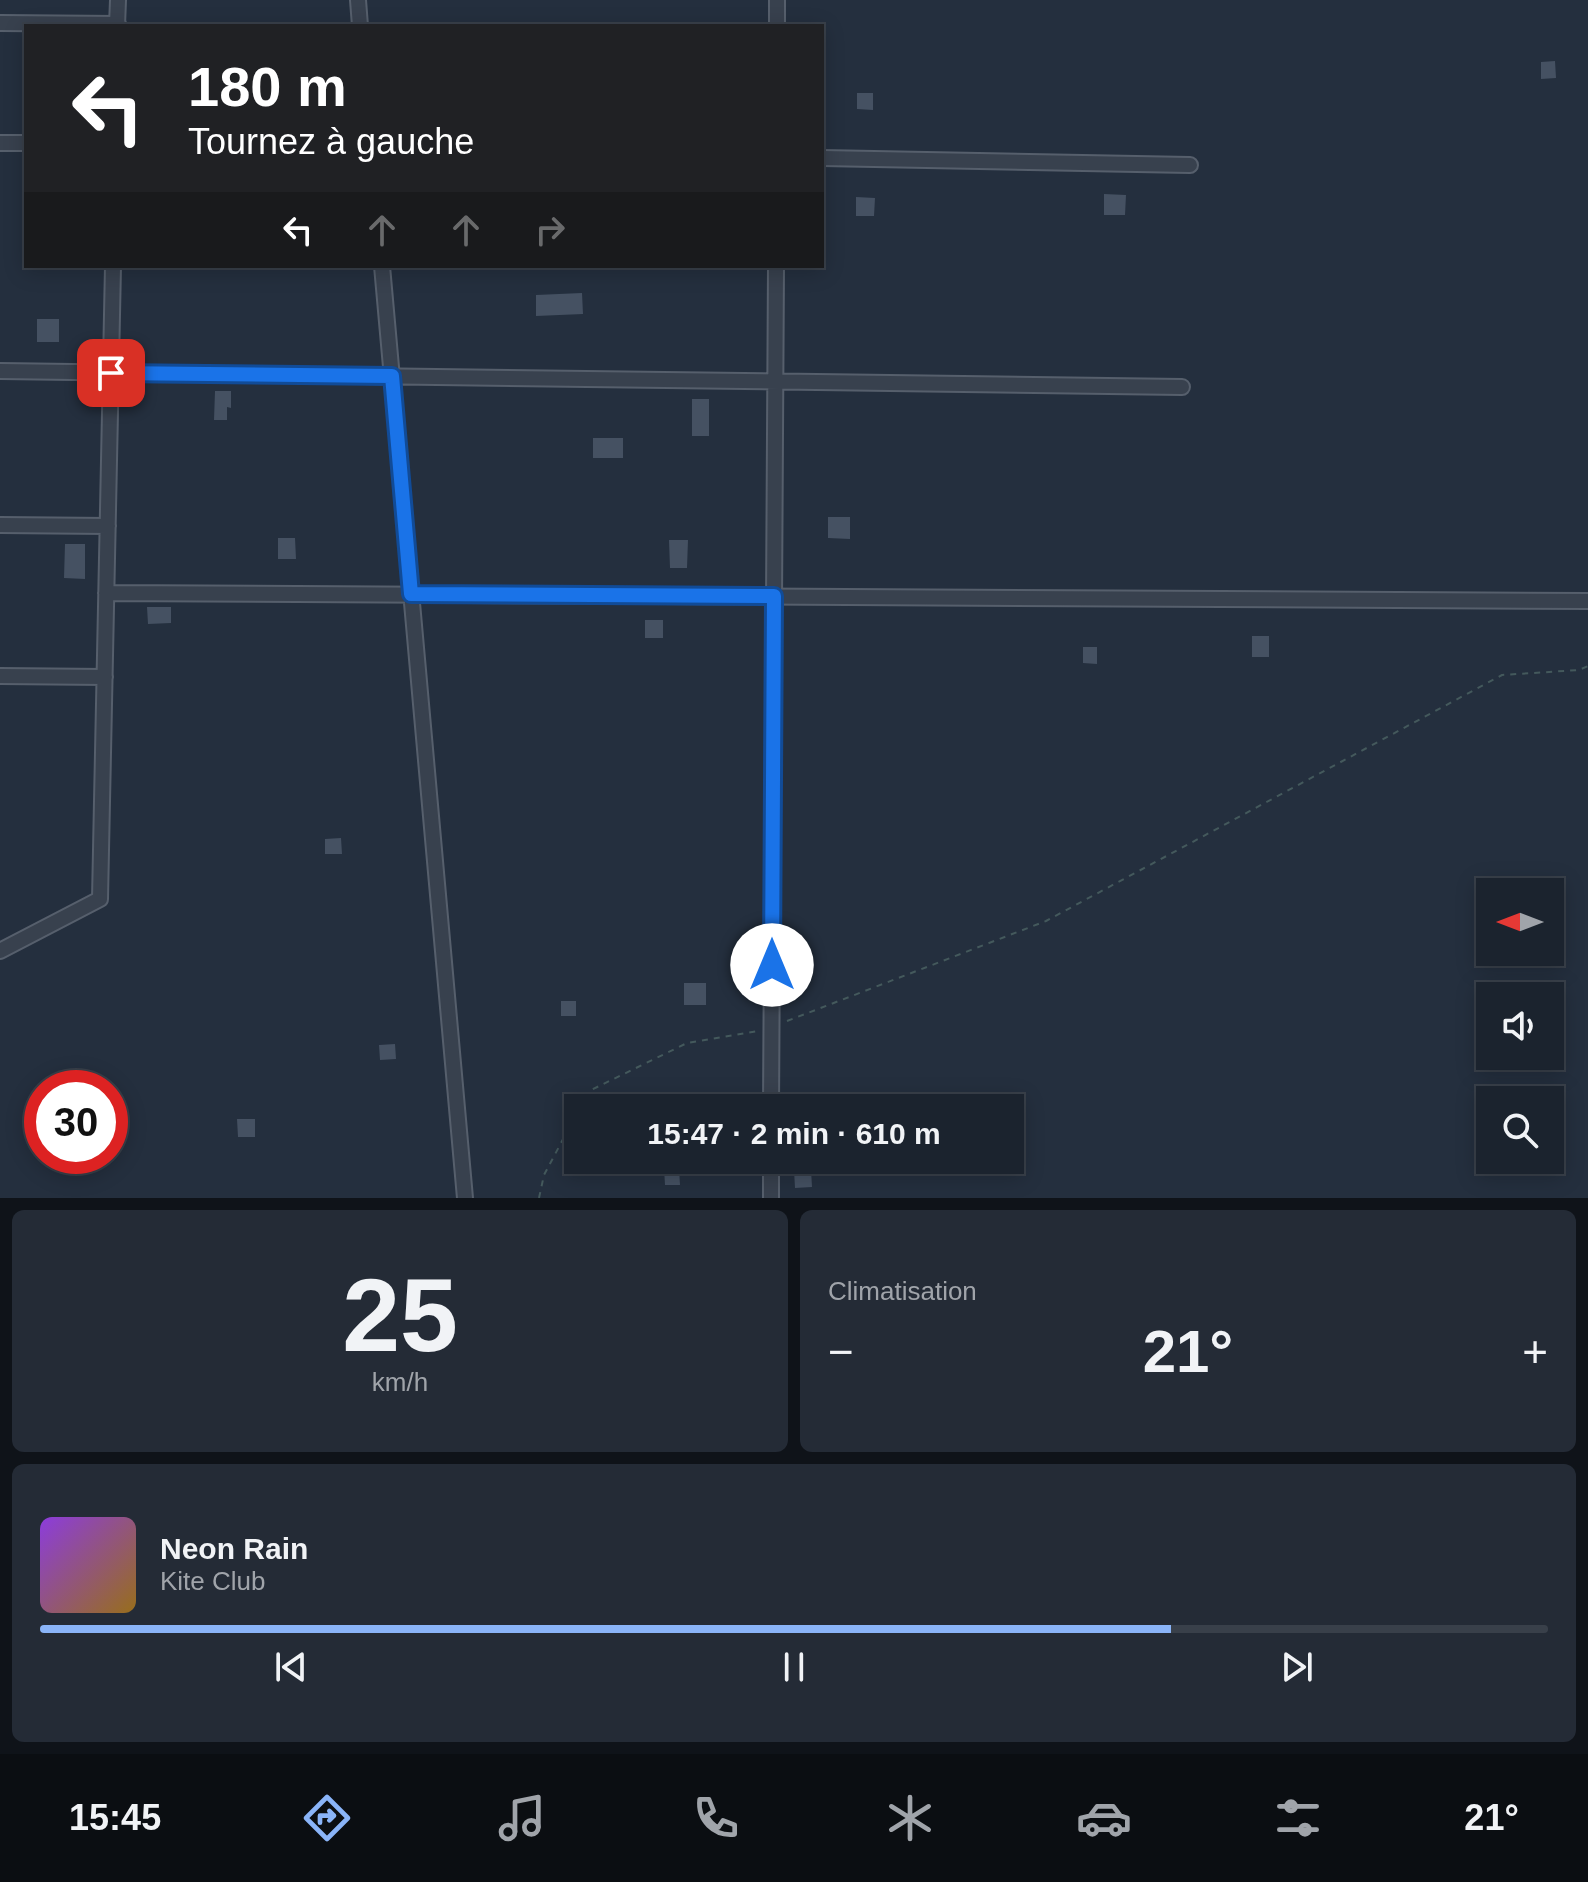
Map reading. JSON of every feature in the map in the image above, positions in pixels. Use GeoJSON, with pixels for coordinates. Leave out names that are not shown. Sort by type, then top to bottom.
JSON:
{"type":"FeatureCollection","features":[{"type":"Feature","properties":{"kind":"street"},"geometry":{"type":"LineString","coordinates":[[118,0],[118,24]]}},
{"type":"Feature","properties":{"kind":"street"},"geometry":{"type":"LineString","coordinates":[[358,0],[360,24]]}},
{"type":"Feature","properties":{"kind":"street"},"geometry":{"type":"LineString","coordinates":[[777,0],[777,24]]}},
{"type":"Feature","properties":{"kind":"street"},"geometry":{"type":"LineString","coordinates":[[0,23],[59,24]]}},
{"type":"Feature","properties":{"kind":"street"},"geometry":{"type":"LineString","coordinates":[[0,143],[24,143]]}},
{"type":"Feature","properties":{"kind":"street"},"geometry":{"type":"LineString","coordinates":[[824,158],[1190,165]]}},
{"type":"Feature","properties":{"kind":"street"},"geometry":{"type":"LineString","coordinates":[[0,951],[100,899],[113,268]]}},
{"type":"Feature","properties":{"kind":"street"},"geometry":{"type":"LineString","coordinates":[[382,268],[465,1198]]}},
{"type":"Feature","properties":{"kind":"street"},"geometry":{"type":"LineString","coordinates":[[771,1094],[776,268]]}},
{"type":"Feature","properties":{"kind":"street"},"geometry":{"type":"LineString","coordinates":[[0,371],[1182,387]]}},
{"type":"Feature","properties":{"kind":"street"},"geometry":{"type":"LineString","coordinates":[[0,525],[108,526]]}},
{"type":"Feature","properties":{"kind":"street"},"geometry":{"type":"LineString","coordinates":[[106,593],[1588,601]]}},
{"type":"Feature","properties":{"kind":"street"},"geometry":{"type":"LineString","coordinates":[[0,676],[105,677]]}},
{"type":"Feature","properties":{"kind":"street"},"geometry":{"type":"LineString","coordinates":[[771,1174],[771,1198]]}},
{"type":"Feature","properties":{"kind":"path"},"geometry":{"type":"LineString","coordinates":[[587,1094],[687,1043],[751,1034],[844,1001],[1046,921],[1502,675],[1579,670],[1588,666]]}},
{"type":"Feature","properties":{"kind":"path"},"geometry":{"type":"LineString","coordinates":[[539,1198],[544,1175],[564,1137]]}},
{"type":"Feature","properties":{"kind":"building"},"geometry":{"type":"Polygon","coordinates":[[[1555,61],[1556,78],[1541,79],[1541,62],[1555,61]]]}},
{"type":"Feature","properties":{"kind":"building"},"geometry":{"type":"Polygon","coordinates":[[[857,93],[873,93],[873,110],[857,109],[857,93]]]}},
{"type":"Feature","properties":{"kind":"building"},"geometry":{"type":"Polygon","coordinates":[[[1104,194],[1126,195],[1125,215],[1104,215],[1104,194]]]}},
{"type":"Feature","properties":{"kind":"building"},"geometry":{"type":"Polygon","coordinates":[[[856,197],[875,198],[874,216],[856,216],[856,197]]]}},
{"type":"Feature","properties":{"kind":"building"},"geometry":{"type":"Polygon","coordinates":[[[582,293],[583,314],[536,316],[536,295],[582,293]]]}},
{"type":"Feature","properties":{"kind":"building"},"geometry":{"type":"Polygon","coordinates":[[[37,319],[59,319],[59,342],[37,342],[37,319]]]}},
{"type":"Feature","properties":{"kind":"building"},"geometry":{"type":"Polygon","coordinates":[[[215,391],[231,391],[227,420],[214,420],[215,391]]]}},
{"type":"Feature","properties":{"kind":"building"},"geometry":{"type":"Polygon","coordinates":[[[692,399],[709,399],[709,436],[692,436],[692,399]]]}},
{"type":"Feature","properties":{"kind":"building"},"geometry":{"type":"Polygon","coordinates":[[[593,438],[623,438],[623,458],[593,458],[593,438]]]}},
{"type":"Feature","properties":{"kind":"building"},"geometry":{"type":"Polygon","coordinates":[[[828,517],[850,517],[850,539],[828,538],[828,517]]]}},
{"type":"Feature","properties":{"kind":"building"},"geometry":{"type":"Polygon","coordinates":[[[278,538],[295,538],[296,559],[278,559],[278,538]]]}},
{"type":"Feature","properties":{"kind":"building"},"geometry":{"type":"Polygon","coordinates":[[[669,540],[688,540],[687,568],[670,568],[669,540]]]}},
{"type":"Feature","properties":{"kind":"building"},"geometry":{"type":"Polygon","coordinates":[[[65,544],[85,544],[85,579],[64,578],[65,544]]]}},
{"type":"Feature","properties":{"kind":"building"},"geometry":{"type":"Polygon","coordinates":[[[147,607],[171,607],[171,623],[148,624],[147,607]]]}},
{"type":"Feature","properties":{"kind":"building"},"geometry":{"type":"Polygon","coordinates":[[[645,620],[663,620],[663,638],[645,638],[645,620]]]}},
{"type":"Feature","properties":{"kind":"building"},"geometry":{"type":"Polygon","coordinates":[[[1252,636],[1269,636],[1269,657],[1252,657],[1252,636]]]}},
{"type":"Feature","properties":{"kind":"building"},"geometry":{"type":"Polygon","coordinates":[[[1083,647],[1097,647],[1097,664],[1083,663],[1083,647]]]}},
{"type":"Feature","properties":{"kind":"building"},"geometry":{"type":"Polygon","coordinates":[[[341,838],[342,854],[325,854],[325,839],[341,838]]]}},
{"type":"Feature","properties":{"kind":"building"},"geometry":{"type":"Polygon","coordinates":[[[684,983],[706,983],[706,1005],[684,1005],[684,983]]]}},
{"type":"Feature","properties":{"kind":"building"},"geometry":{"type":"Polygon","coordinates":[[[561,1001],[576,1001],[576,1016],[561,1016],[561,1001]]]}},
{"type":"Feature","properties":{"kind":"building"},"geometry":{"type":"Polygon","coordinates":[[[395,1044],[396,1059],[380,1060],[379,1045],[395,1044]]]}},
{"type":"Feature","properties":{"kind":"building"},"geometry":{"type":"Polygon","coordinates":[[[237,1119],[255,1119],[255,1137],[238,1137],[237,1119]]]}},
{"type":"Feature","properties":{"kind":"building"},"geometry":{"type":"Polygon","coordinates":[[[664,1174],[679,1174],[680,1185],[665,1185],[664,1174]]]}},
{"type":"Feature","properties":{"kind":"building"},"geometry":{"type":"Polygon","coordinates":[[[794,1174],[811,1174],[812,1187],[795,1188],[794,1174]]]}},
{"type":"Feature","properties":{"kind":"route"},"geometry":{"type":"LineString","coordinates":[[111,373],[392,376],[411,594],[774,596],[772,965]]}}]}
